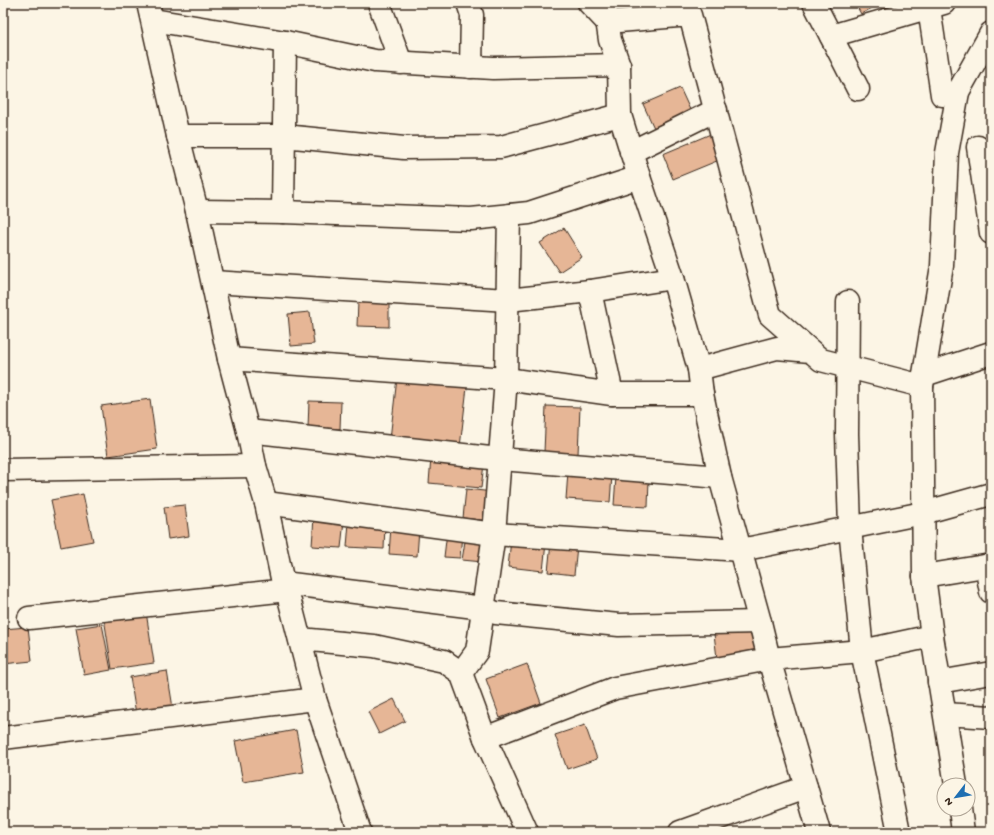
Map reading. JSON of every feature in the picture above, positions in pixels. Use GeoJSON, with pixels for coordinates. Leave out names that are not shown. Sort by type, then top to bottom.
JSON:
{"type":"FeatureCollection","features":[{"type":"Feature","properties":{"kind":"street"},"geometry":{"type":"LineString","coordinates":[[379,3],[401,63]]}},
{"type":"Feature","properties":{"kind":"street"},"geometry":{"type":"LineString","coordinates":[[468,3],[472,14],[471,67]]}},
{"type":"Feature","properties":{"kind":"street"},"geometry":{"type":"LineString","coordinates":[[590,3],[605,12],[690,15],[770,316],[810,351],[821,360],[847,367],[923,380],[991,352]]}},
{"type":"Feature","properties":{"kind":"street"},"geometry":{"type":"LineString","coordinates":[[814,3],[858,89]]}},
{"type":"Feature","properties":{"kind":"street"},"geometry":{"type":"LineString","coordinates":[[831,36],[936,6],[942,95],[958,92]]}},
{"type":"Feature","properties":{"kind":"street"},"geometry":{"type":"LineString","coordinates":[[360,832],[315,699],[285,586],[266,503],[255,466],[248,431],[229,359],[197,211],[178,136],[150,12],[375,61],[493,68],[619,65]]}},
{"type":"Feature","properties":{"kind":"street"},"geometry":{"type":"LineString","coordinates":[[605,12],[610,40],[619,65],[620,115],[673,278],[699,369],[702,394],[720,477],[818,832]]}},
{"type":"Feature","properties":{"kind":"street"},"geometry":{"type":"LineString","coordinates":[[955,777],[924,576],[923,380],[942,266],[947,153],[958,92],[981,66],[991,33]]}},
{"type":"Feature","properties":{"kind":"street"},"geometry":{"type":"LineString","coordinates":[[283,212],[285,42]]}},
{"type":"Feature","properties":{"kind":"street"},"geometry":{"type":"LineString","coordinates":[[631,152],[716,110]]}},
{"type":"Feature","properties":{"kind":"street"},"geometry":{"type":"LineString","coordinates":[[178,136],[284,136],[404,148],[501,147],[620,115]]}},
{"type":"Feature","properties":{"kind":"street"},"geometry":{"type":"LineString","coordinates":[[947,153],[984,145],[990,226]]}},
{"type":"Feature","properties":{"kind":"street"},"geometry":{"type":"LineString","coordinates":[[197,211],[283,212],[472,219],[529,214],[639,177]]}},
{"type":"Feature","properties":{"kind":"street"},"geometry":{"type":"LineString","coordinates":[[461,673],[477,651],[494,534],[506,379],[509,215]]}},
{"type":"Feature","properties":{"kind":"street"},"geometry":{"type":"LineString","coordinates":[[213,282],[508,300],[590,291],[673,278]]}},
{"type":"Feature","properties":{"kind":"street"},"geometry":{"type":"LineString","coordinates":[[590,291],[612,394]]}},
{"type":"Feature","properties":{"kind":"street"},"geometry":{"type":"LineString","coordinates":[[848,302],[846,434],[850,528],[862,651],[899,832]]}},
{"type":"Feature","properties":{"kind":"street"},"geometry":{"type":"LineString","coordinates":[[699,369],[777,348],[810,351]]}},
{"type":"Feature","properties":{"kind":"street"},"geometry":{"type":"LineString","coordinates":[[229,359],[506,379],[612,394],[702,394]]}},
{"type":"Feature","properties":{"kind":"street"},"geometry":{"type":"LineString","coordinates":[[248,431],[499,459],[720,477]]}},
{"type":"Feature","properties":{"kind":"street"},"geometry":{"type":"LineString","coordinates":[[3,470],[255,466]]}},
{"type":"Feature","properties":{"kind":"street"},"geometry":{"type":"LineString","coordinates":[[266,503],[494,534],[741,550],[923,513],[991,494]]}},
{"type":"Feature","properties":{"kind":"street"},"geometry":{"type":"LineString","coordinates":[[924,576],[988,565],[991,592]]}},
{"type":"Feature","properties":{"kind":"street"},"geometry":{"type":"LineString","coordinates":[[29,618],[285,586],[483,608],[496,613],[619,625],[760,622]]}},
{"type":"Feature","properties":{"kind":"street"},"geometry":{"type":"LineString","coordinates":[[485,738],[615,688],[769,659],[862,651],[932,636]]}},
{"type":"Feature","properties":{"kind":"street"},"geometry":{"type":"LineString","coordinates":[[300,639],[374,646],[444,661],[461,673],[485,738],[527,832]]}},
{"type":"Feature","properties":{"kind":"street"},"geometry":{"type":"LineString","coordinates":[[940,682],[991,673]]}},
{"type":"Feature","properties":{"kind":"street"},"geometry":{"type":"LineString","coordinates":[[3,738],[315,699]]}},
{"type":"Feature","properties":{"kind":"street"},"geometry":{"type":"LineString","coordinates":[[945,714],[991,717]]}},
{"type":"Feature","properties":{"kind":"street"},"geometry":{"type":"LineString","coordinates":[[680,832],[806,787]]}},
{"type":"Feature","properties":{"kind":"street"},"geometry":{"type":"LineString","coordinates":[[961,817],[963,832]]}},
{"type":"Feature","properties":{"kind":"building"},"geometry":{"type":"Polygon","coordinates":[[[855,3],[881,3],[861,14],[855,3]]]}},
{"type":"Feature","properties":{"kind":"building"},"geometry":{"type":"Polygon","coordinates":[[[680,88],[691,112],[654,128],[643,104],[680,88]]]}},
{"type":"Feature","properties":{"kind":"building"},"geometry":{"type":"Polygon","coordinates":[[[713,133],[724,158],[673,179],[663,154],[713,133]]]}},
{"type":"Feature","properties":{"kind":"building"},"geometry":{"type":"Polygon","coordinates":[[[564,228],[582,257],[559,272],[540,243],[564,228]]]}},
{"type":"Feature","properties":{"kind":"building"},"geometry":{"type":"Polygon","coordinates":[[[358,302],[389,302],[389,327],[357,326],[358,302]]]}},
{"type":"Feature","properties":{"kind":"building"},"geometry":{"type":"Polygon","coordinates":[[[310,312],[314,344],[291,346],[288,314],[310,312]]]}},
{"type":"Feature","properties":{"kind":"building"},"geometry":{"type":"Polygon","coordinates":[[[397,378],[467,387],[460,447],[390,439],[397,378]]]}},
{"type":"Feature","properties":{"kind":"building"},"geometry":{"type":"Polygon","coordinates":[[[150,399],[157,449],[108,456],[101,406],[150,399]]]}},
{"type":"Feature","properties":{"kind":"building"},"geometry":{"type":"Polygon","coordinates":[[[309,401],[341,402],[340,429],[308,428],[309,401]]]}},
{"type":"Feature","properties":{"kind":"building"},"geometry":{"type":"Polygon","coordinates":[[[546,406],[580,407],[578,454],[544,452],[546,406]]]}},
{"type":"Feature","properties":{"kind":"building"},"geometry":{"type":"Polygon","coordinates":[[[431,458],[484,464],[481,488],[429,483],[431,458]]]}},
{"type":"Feature","properties":{"kind":"building"},"geometry":{"type":"Polygon","coordinates":[[[568,472],[612,475],[610,502],[566,499],[568,472]]]}},
{"type":"Feature","properties":{"kind":"building"},"geometry":{"type":"Polygon","coordinates":[[[616,477],[649,479],[648,507],[614,505],[616,477]]]}},
{"type":"Feature","properties":{"kind":"building"},"geometry":{"type":"Polygon","coordinates":[[[466,489],[493,492],[490,521],[463,518],[466,489]]]}},
{"type":"Feature","properties":{"kind":"building"},"geometry":{"type":"Polygon","coordinates":[[[83,494],[93,541],[61,547],[51,500],[83,494]]]}},
{"type":"Feature","properties":{"kind":"building"},"geometry":{"type":"Polygon","coordinates":[[[185,505],[189,536],[168,539],[164,507],[185,505]]]}},
{"type":"Feature","properties":{"kind":"building"},"geometry":{"type":"Polygon","coordinates":[[[314,517],[344,520],[341,548],[312,546],[314,517]]]}},
{"type":"Feature","properties":{"kind":"building"},"geometry":{"type":"Polygon","coordinates":[[[349,522],[385,524],[384,549],[347,547],[349,522]]]}},
{"type":"Feature","properties":{"kind":"building"},"geometry":{"type":"Polygon","coordinates":[[[391,527],[419,529],[417,556],[389,554],[391,527]]]}},
{"type":"Feature","properties":{"kind":"building"},"geometry":{"type":"Polygon","coordinates":[[[447,532],[462,533],[460,558],[444,557],[447,532]]]}},
{"type":"Feature","properties":{"kind":"building"},"geometry":{"type":"Polygon","coordinates":[[[466,535],[485,537],[483,562],[462,560],[466,535]]]}},
{"type":"Feature","properties":{"kind":"building"},"geometry":{"type":"Polygon","coordinates":[[[511,540],[546,543],[543,571],[508,567],[511,540]]]}},
{"type":"Feature","properties":{"kind":"building"},"geometry":{"type":"Polygon","coordinates":[[[551,542],[577,546],[574,575],[548,572],[551,542]]]}},
{"type":"Feature","properties":{"kind":"building"},"geometry":{"type":"Polygon","coordinates":[[[146,612],[154,663],[112,669],[104,618],[146,612]]]}},
{"type":"Feature","properties":{"kind":"building"},"geometry":{"type":"Polygon","coordinates":[[[102,624],[111,670],[84,675],[76,628],[102,624]]]}},
{"type":"Feature","properties":{"kind":"building"},"geometry":{"type":"Polygon","coordinates":[[[28,627],[32,661],[3,664],[3,629],[28,627]]]}},
{"type":"Feature","properties":{"kind":"building"},"geometry":{"type":"Polygon","coordinates":[[[753,630],[756,654],[717,658],[714,634],[753,630]]]}},
{"type":"Feature","properties":{"kind":"building"},"geometry":{"type":"Polygon","coordinates":[[[527,664],[541,703],[500,718],[486,679],[527,664]]]}},
{"type":"Feature","properties":{"kind":"building"},"geometry":{"type":"Polygon","coordinates":[[[167,671],[173,708],[136,714],[130,677],[167,671]]]}},
{"type":"Feature","properties":{"kind":"building"},"geometry":{"type":"Polygon","coordinates":[[[394,699],[405,721],[379,734],[368,712],[394,699]]]}},
{"type":"Feature","properties":{"kind":"building"},"geometry":{"type":"Polygon","coordinates":[[[585,725],[597,759],[567,769],[555,735],[585,725]]]}},
{"type":"Feature","properties":{"kind":"building"},"geometry":{"type":"Polygon","coordinates":[[[296,730],[304,772],[243,782],[235,741],[296,730]]]}}]}
